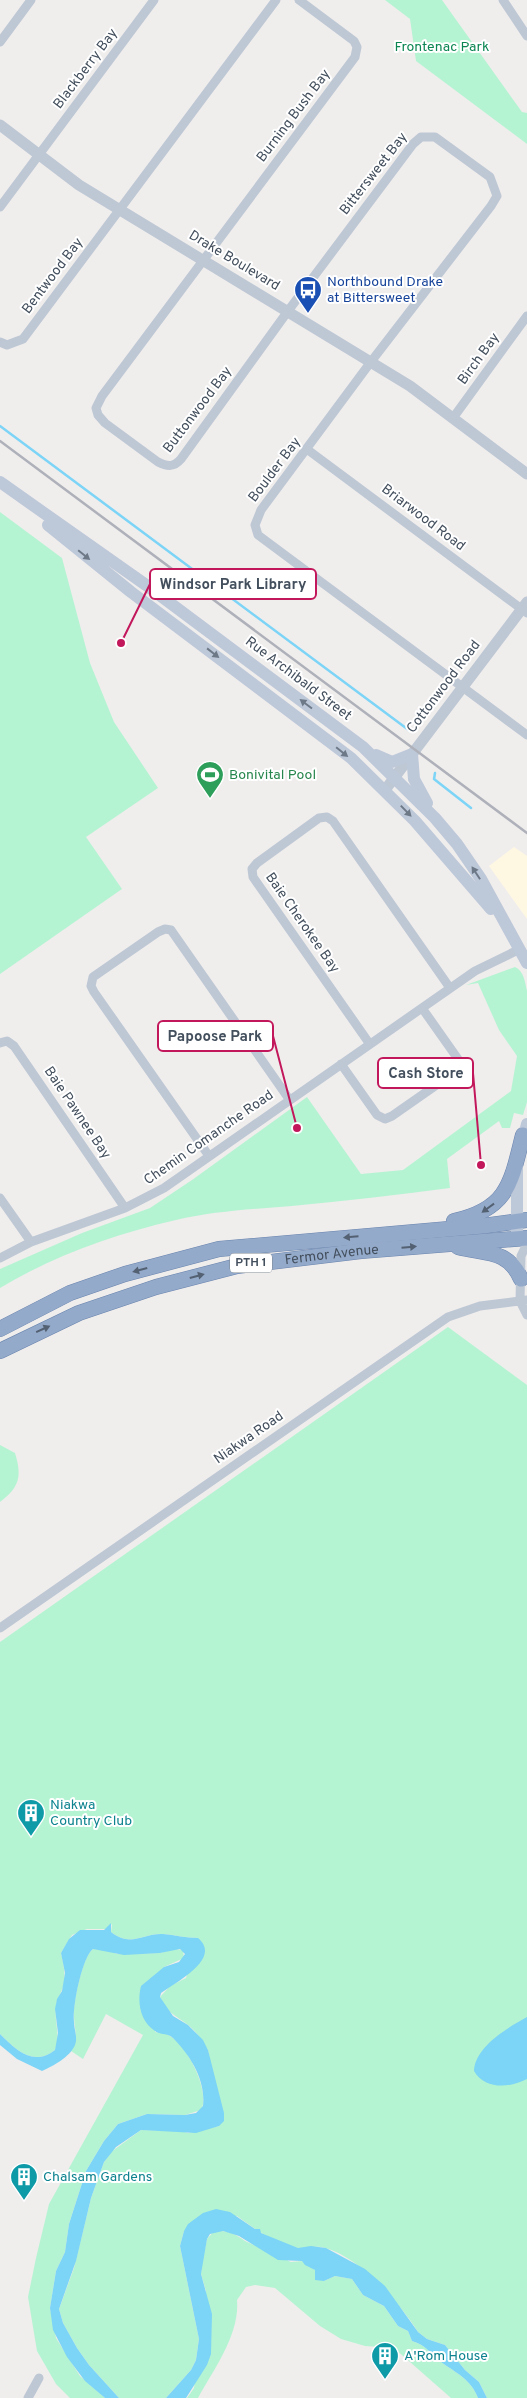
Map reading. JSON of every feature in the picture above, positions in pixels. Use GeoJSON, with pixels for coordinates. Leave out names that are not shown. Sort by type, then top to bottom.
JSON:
{"type":"FeatureCollection","features":[{"type":"Feature","properties":{"kind":"highway"},"geometry":{"type":"LineString","coordinates":[[400,1233],[472,1217],[495,1203],[502,1196],[513,1176],[525,1129]]}},
{"type":"Feature","properties":{"kind":"highway","name":"Fermor Avenue"},"geometry":{"type":"LineString","coordinates":[[0,1329],[70,1293],[125,1274],[219,1249],[522,1220]]}},
{"type":"Feature","properties":{"kind":"highway","name":"Fermor Avenue"},"geometry":{"type":"LineString","coordinates":[[0,1351],[79,1313],[156,1287],[237,1266],[289,1258],[447,1244],[524,1240]]}},
{"type":"Feature","properties":{"kind":"highway"},"geometry":{"type":"LineString","coordinates":[[447,1244],[502,1256],[516,1268],[521,1278]]}},
{"type":"Feature","properties":{"kind":"main road","name":"Rue Archibald Street"},"geometry":{"type":"LineString","coordinates":[[0,482],[146,585],[363,747],[435,818],[472,867],[527,963]]}},
{"type":"Feature","properties":{"kind":"main road","name":"Rue Archibald Street"},"geometry":{"type":"LineString","coordinates":[[22,498],[50,527],[316,730],[385,790],[445,854],[509,930]]}},
{"type":"Feature","properties":{"kind":"main road"},"geometry":{"type":"LineString","coordinates":[[363,747],[392,762],[412,754],[414,779],[435,818]]}},
{"type":"Feature","properties":{"kind":"main road"},"geometry":{"type":"LineString","coordinates":[[524,1240],[517,1166],[525,1129]]}},
{"type":"Feature","properties":{"kind":"street"},"geometry":{"type":"LineString","coordinates":[[0,42],[32,0]]}},
{"type":"Feature","properties":{"kind":"street","name":"Blackberry Bay"},"geometry":{"type":"LineString","coordinates":[[39,155],[154,0]]}},
{"type":"Feature","properties":{"kind":"street"},"geometry":{"type":"LineString","coordinates":[[120,209],[276,0]]}},
{"type":"Feature","properties":{"kind":"street","name":"Burning Bush Bay"},"geometry":{"type":"LineString","coordinates":[[204,260],[355,57],[357,47],[354,41],[299,0]]}},
{"type":"Feature","properties":{"kind":"street"},"geometry":{"type":"LineString","coordinates":[[503,0],[527,36]]}},
{"type":"Feature","properties":{"kind":"street","name":"Drake Boulevard"},"geometry":{"type":"LineString","coordinates":[[0,125],[79,185],[410,386],[527,474]]}},
{"type":"Feature","properties":{"kind":"street","name":"Bittersweet Bay"},"geometry":{"type":"LineString","coordinates":[[288,311],[413,144],[421,137],[435,137],[490,177],[497,196],[370,363]]}},
{"type":"Feature","properties":{"kind":"street"},"geometry":{"type":"LineString","coordinates":[[0,207],[39,155]]}},
{"type":"Feature","properties":{"kind":"street","name":"Bentwood Bay"},"geometry":{"type":"LineString","coordinates":[[0,342],[7,345],[23,339],[120,209]]}},
{"type":"Feature","properties":{"kind":"street","name":"Buttonwood Bay"},"geometry":{"type":"LineString","coordinates":[[204,260],[102,396],[96,408],[98,415],[105,422],[158,462],[165,466],[173,466],[181,459],[288,311]]}},
{"type":"Feature","properties":{"kind":"street","name":"Birch Bay"},"geometry":{"type":"LineString","coordinates":[[453,418],[527,316]]}},
{"type":"Feature","properties":{"kind":"street","name":"Boulder Bay"},"geometry":{"type":"LineString","coordinates":[[370,363],[255,521],[255,531],[258,536],[527,735]]}},
{"type":"Feature","properties":{"kind":"street","name":"Briarwood Road"},"geometry":{"type":"LineString","coordinates":[[308,450],[525,608]]}},
{"type":"Feature","properties":{"kind":"street","name":"Cottonwood Road"},"geometry":{"type":"LineString","coordinates":[[385,790],[396,778],[462,687],[525,608]]}},
{"type":"Feature","properties":{"kind":"street","name":"Baie Cherokee Bay"},"geometry":{"type":"LineString","coordinates":[[369,1044],[253,877],[252,870],[257,863],[319,818],[327,817],[333,821],[450,988]]}},
{"type":"Feature","properties":{"kind":"street"},"geometry":{"type":"LineString","coordinates":[[209,1156],[94,992],[91,986],[93,977],[158,932],[165,929],[171,930],[289,1099]]}},
{"type":"Feature","properties":{"kind":"street","name":"Chemin Comanche Road"},"geometry":{"type":"LineString","coordinates":[[0,1258],[31,1242],[126,1208],[164,1188],[475,971],[520,949]]}},
{"type":"Feature","properties":{"kind":"street"},"geometry":{"type":"LineString","coordinates":[[341,1064],[377,1115],[385,1120],[392,1116],[455,1072],[460,1066],[458,1059],[422,1008]]}},
{"type":"Feature","properties":{"kind":"street","name":"Baie Pawnee Bay"},"geometry":{"type":"LineString","coordinates":[[0,1043],[7,1041],[14,1046],[126,1208]]}},
{"type":"Feature","properties":{"kind":"street"},"geometry":{"type":"LineString","coordinates":[[0,1198],[31,1242]]}},
{"type":"Feature","properties":{"kind":"street"},"geometry":{"type":"LineString","coordinates":[[524,1240],[521,1278],[523,1301],[527,1315]]}},
{"type":"Feature","properties":{"kind":"street","name":"Niakwa Road"},"geometry":{"type":"LineString","coordinates":[[0,1628],[448,1317],[480,1306],[523,1301]]}},
{"type":"Feature","properties":{"kind":"street"},"geometry":{"type":"LineString","coordinates":[[28,2398],[39,2378]]}},
{"type":"Feature","properties":{"kind":"shaded area"},"geometry":{"type":"Polygon","coordinates":[[[514,847],[527,856],[527,919],[489,866],[514,847]]]}},
{"type":"Feature","properties":{"kind":"green space","name":"Frontenac Park"},"geometry":{"type":"Polygon","coordinates":[[[385,0],[442,0],[522,112],[527,113],[527,144],[416,61],[410,19],[385,0]]]}},
{"type":"Feature","properties":{"kind":"green space"},"geometry":{"type":"Polygon","coordinates":[[[0,512],[62,558],[90,663],[114,722],[158,788],[86,837],[122,889],[0,974],[0,512]]]}},
{"type":"Feature","properties":{"kind":"green space"},"geometry":{"type":"Polygon","coordinates":[[[515,967],[522,974],[527,991],[527,1102],[523,1115],[514,1113],[510,1128],[502,1128],[499,1121],[447,1159],[450,1188],[332,1202],[219,1212],[176,1220],[130,1232],[85,1247],[20,1276],[0,1288],[0,1269],[82,1233],[150,1208],[307,1097],[361,1174],[403,1170],[511,1091],[517,1056],[499,1030],[478,983],[466,985],[515,967]]]}},
{"type":"Feature","properties":{"kind":"green space","name":"Niakwa Country Club"},"geometry":{"type":"Polygon","coordinates":[[[448,1327],[527,1385],[527,2398],[487,2398],[479,2382],[465,2370],[445,2345],[427,2339],[418,2332],[401,2308],[377,2282],[351,2260],[322,2247],[298,2248],[282,2244],[266,2236],[237,2216],[184,2231],[180,2246],[199,2339],[196,2360],[191,2370],[166,2398],[119,2398],[89,2365],[77,2348],[63,2323],[59,2309],[74,2268],[91,2198],[104,2162],[111,2152],[141,2130],[182,2131],[188,2133],[219,2126],[208,2050],[194,2031],[169,2010],[160,1997],[170,1986],[186,1978],[198,1938],[156,1934],[137,1939],[125,1939],[111,1932],[112,1924],[106,1929],[87,1929],[72,1935],[61,1953],[64,1978],[63,1988],[56,2005],[57,2044],[55,2050],[47,2055],[32,2057],[12,2046],[0,2034],[0,1642],[448,1327]]]}},
{"type":"Feature","properties":{"kind":"green space"},"geometry":{"type":"Polygon","coordinates":[[[0,1445],[15,1453],[19,1475],[12,1491],[0,1502],[0,1445]]]}},
{"type":"Feature","properties":{"kind":"green space"},"geometry":{"type":"Polygon","coordinates":[[[93,1949],[107,1950],[117,1954],[160,1953],[174,1949],[183,1950],[184,1958],[164,1967],[155,2032],[168,2035],[177,2041],[190,2059],[200,2081],[203,2102],[201,2110],[185,2115],[147,2114],[118,2124],[104,2141],[86,2171],[69,2224],[65,2252],[56,2271],[50,2308],[56,2338],[80,2376],[105,2398],[70,2398],[56,2384],[37,2351],[28,2297],[49,2204],[143,2035],[106,2014],[83,2059],[71,2051],[76,2036],[74,2012],[77,1988],[86,1960],[93,1949]]]}},
{"type":"Feature","properties":{"kind":"green space"},"geometry":{"type":"Polygon","coordinates":[[[214,2231],[234,2234],[291,2262],[302,2261],[315,2270],[324,2281],[335,2276],[352,2279],[363,2295],[384,2306],[398,2326],[408,2331],[412,2341],[425,2347],[441,2362],[467,2381],[478,2398],[451,2398],[394,2348],[365,2346],[341,2339],[320,2326],[275,2288],[255,2285],[246,2287],[237,2300],[234,2326],[225,2351],[198,2398],[187,2398],[194,2388],[206,2291],[201,2274],[202,2263],[207,2239],[214,2231]]]}},
{"type":"Feature","properties":{"kind":"water"},"geometry":{"type":"Polygon","coordinates":[[[111,1923],[111,1932],[125,1939],[137,1939],[163,1934],[198,1938],[204,1946],[205,1954],[201,1962],[185,1977],[161,1993],[160,1997],[173,2016],[188,2025],[203,2040],[208,2050],[224,2113],[224,2121],[219,2126],[196,2133],[141,2130],[116,2147],[104,2162],[91,2198],[76,2261],[59,2309],[63,2323],[77,2348],[89,2365],[119,2398],[105,2398],[85,2381],[67,2357],[53,2330],[50,2308],[56,2271],[65,2252],[69,2224],[86,2171],[104,2141],[118,2124],[147,2114],[185,2115],[196,2113],[203,2106],[202,2087],[191,2060],[173,2038],[150,2027],[143,2017],[139,1998],[141,1986],[164,1967],[179,1962],[185,1954],[180,1949],[160,1953],[124,1955],[93,1949],[85,1962],[76,1995],[74,2025],[76,2042],[73,2049],[56,2064],[42,2071],[17,2059],[0,2045],[0,2034],[12,2046],[32,2057],[47,2055],[55,2050],[58,2033],[55,2009],[57,1999],[62,1991],[65,1973],[61,1953],[69,1939],[80,1930],[104,1930],[111,1923]]]}},
{"type":"Feature","properties":{"kind":"water"},"geometry":{"type":"Polygon","coordinates":[[[527,2017],[527,2079],[513,2084],[498,2086],[485,2082],[474,2071],[480,2054],[493,2039],[527,2017]]]}},
{"type":"Feature","properties":{"kind":"water"},"geometry":{"type":"Polygon","coordinates":[[[216,2209],[230,2212],[255,2229],[260,2229],[261,2233],[298,2248],[311,2246],[326,2248],[365,2269],[385,2286],[418,2332],[427,2339],[445,2345],[465,2370],[479,2382],[487,2398],[478,2398],[475,2391],[463,2377],[441,2362],[425,2347],[412,2341],[408,2331],[398,2326],[384,2306],[363,2295],[352,2279],[335,2276],[324,2281],[315,2280],[315,2270],[305,2265],[302,2261],[278,2260],[239,2236],[223,2231],[210,2234],[207,2239],[201,2274],[212,2314],[211,2354],[207,2365],[186,2398],[166,2398],[191,2370],[196,2360],[199,2339],[180,2246],[188,2224],[203,2213],[216,2209]]]}},
{"type":"Feature","properties":{"kind":"waterway"},"geometry":{"type":"LineString","coordinates":[[0,426],[410,731]]}},
{"type":"Feature","properties":{"kind":"waterway"},"geometry":{"type":"LineString","coordinates":[[435,773],[434,779],[471,808]]}},
{"type":"Feature","properties":{"kind":"railway"},"geometry":{"type":"LineString","coordinates":[[0,441],[527,833]]}},
{"type":"Feature","properties":{"kind":"place","name":"Northbound Drake at Bittersweet"},"geometry":{"type":"Point","coordinates":[308,314]}},
{"type":"Feature","properties":{"kind":"place","name":"Windsor Park Library"},"geometry":{"type":"Point","coordinates":[121,643]}},
{"type":"Feature","properties":{"kind":"place","name":"Bonivital Pool"},"geometry":{"type":"Point","coordinates":[210,799]}},
{"type":"Feature","properties":{"kind":"place","name":"Papoose Park"},"geometry":{"type":"Point","coordinates":[297,1128]}},
{"type":"Feature","properties":{"kind":"place","name":"Cash Store"},"geometry":{"type":"Point","coordinates":[481,1165]}},
{"type":"Feature","properties":{"kind":"place","name":"Niakwa Country Club"},"geometry":{"type":"Point","coordinates":[31,1837]}},
{"type":"Feature","properties":{"kind":"place","name":"Chalsam Gardens"},"geometry":{"type":"Point","coordinates":[24,2201]}},
{"type":"Feature","properties":{"kind":"place","name":"A'Rom House"},"geometry":{"type":"Point","coordinates":[385,2380]}}]}
